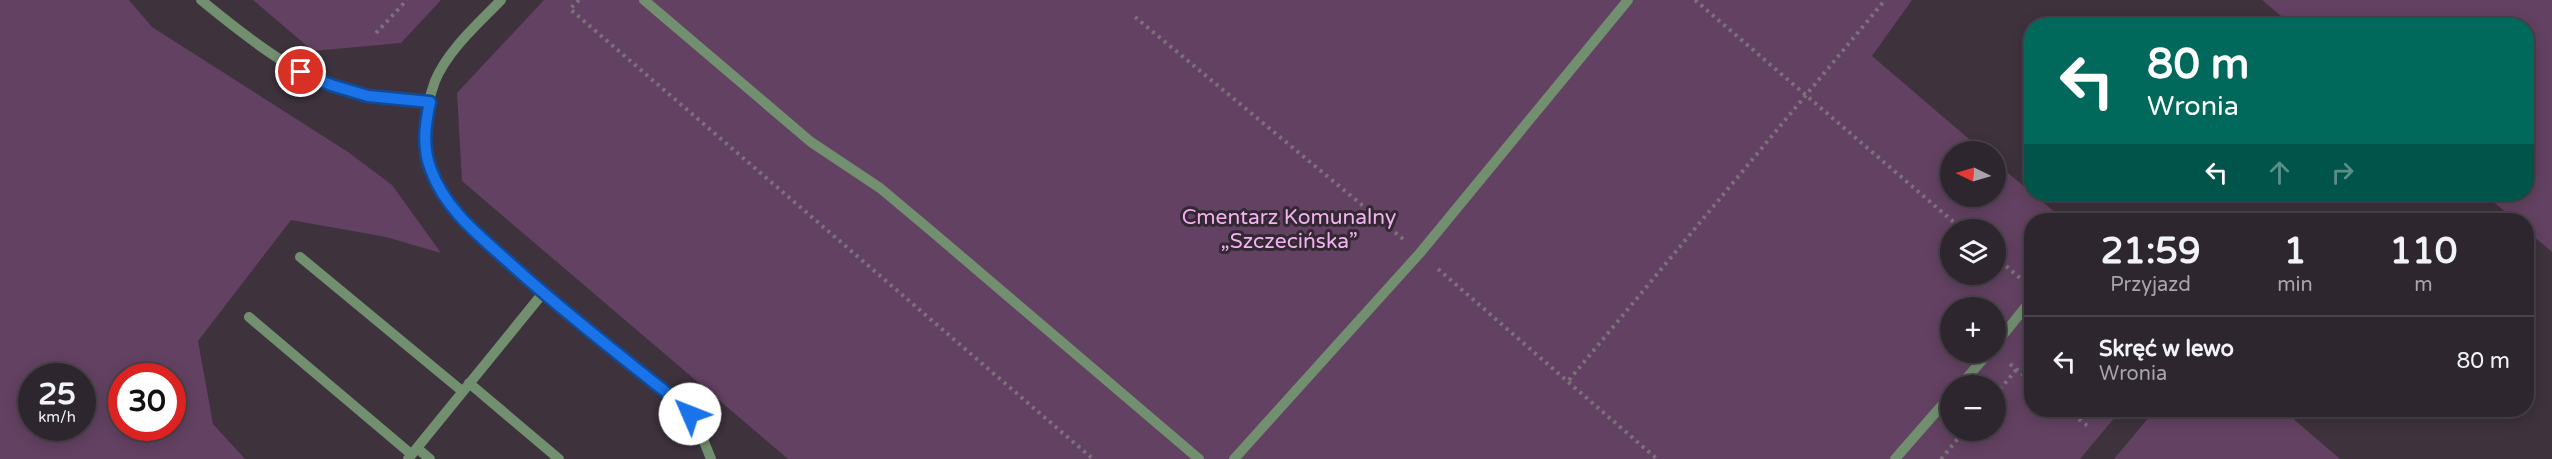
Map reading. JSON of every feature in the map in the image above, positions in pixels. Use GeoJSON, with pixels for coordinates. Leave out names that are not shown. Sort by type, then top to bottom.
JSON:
{"type":"FeatureCollection","features":[{"type":"Feature","properties":{"kind":"street"},"geometry":{"type":"LineString","coordinates":[[201,0],[246,37],[301,72],[331,85],[368,96],[430,102]]}},
{"type":"Feature","properties":{"kind":"street"},"geometry":{"type":"LineString","coordinates":[[501,0],[452,53],[436,80],[425,124],[425,147],[430,169],[440,190],[459,218],[543,293],[682,405],[697,424],[711,459]]}},
{"type":"Feature","properties":{"kind":"street"},"geometry":{"type":"LineString","coordinates":[[644,0],[811,142],[880,188],[929,228],[1198,459]]}},
{"type":"Feature","properties":{"kind":"street"},"geometry":{"type":"LineString","coordinates":[[1234,459],[1420,253],[1629,0]]}},
{"type":"Feature","properties":{"kind":"street"},"geometry":{"type":"LineString","coordinates":[[300,257],[559,459]]}},
{"type":"Feature","properties":{"kind":"street"},"geometry":{"type":"LineString","coordinates":[[412,454],[543,293]]}},
{"type":"Feature","properties":{"kind":"street"},"geometry":{"type":"LineString","coordinates":[[2006,331],[2024,309]]}},
{"type":"Feature","properties":{"kind":"street"},"geometry":{"type":"LineString","coordinates":[[249,317],[412,454],[430,459]]}},
{"type":"Feature","properties":{"kind":"street"},"geometry":{"type":"LineString","coordinates":[[1969,375],[1980,363]]}},
{"type":"Feature","properties":{"kind":"street"},"geometry":{"type":"LineString","coordinates":[[1895,459],[1940,407]]}},
{"type":"Feature","properties":{"kind":"path"},"geometry":{"type":"LineString","coordinates":[[376,33],[407,0]]}},
{"type":"Feature","properties":{"kind":"path"},"geometry":{"type":"LineString","coordinates":[[579,0],[570,9],[1093,459]]}},
{"type":"Feature","properties":{"kind":"path"},"geometry":{"type":"LineString","coordinates":[[1695,0],[1950,219]]}},
{"type":"Feature","properties":{"kind":"path"},"geometry":{"type":"LineString","coordinates":[[1569,380],[1886,0]]}},
{"type":"Feature","properties":{"kind":"path"},"geometry":{"type":"LineString","coordinates":[[1135,17],[1420,253],[1658,459]]}},
{"type":"Feature","properties":{"kind":"path"},"geometry":{"type":"LineString","coordinates":[[2006,265],[2022,279]]}},
{"type":"Feature","properties":{"kind":"path"},"geometry":{"type":"LineString","coordinates":[[2006,361],[2024,375]]}},
{"type":"Feature","properties":{"kind":"path"},"geometry":{"type":"LineString","coordinates":[[2006,382],[2017,369]]}},
{"type":"Feature","properties":{"kind":"path"},"geometry":{"type":"LineString","coordinates":[[2076,417],[2089,427]]}},
{"type":"Feature","properties":{"kind":"path"},"geometry":{"type":"LineString","coordinates":[[1941,459],[1956,441]]}},
{"type":"Feature","properties":{"kind":"green space"},"geometry":{"type":"Polygon","coordinates":[[[0,0],[129,0],[152,27],[348,152],[392,185],[441,253],[386,237],[291,220],[198,341],[213,424],[245,459],[0,459],[0,0]]]}},
{"type":"Feature","properties":{"kind":"green space"},"geometry":{"type":"Polygon","coordinates":[[[253,0],[441,0],[401,43],[313,51],[253,0]]]}},
{"type":"Feature","properties":{"kind":"green space","name":"Cmentarz Komunalny „Szczecińska”"},"geometry":{"type":"Polygon","coordinates":[[[544,0],[1912,0],[1872,56],[1971,141],[1940,141],[1940,207],[2006,207],[2006,171],[2024,186],[2024,201],[2041,201],[2056,213],[2024,213],[2024,417],[2115,417],[2080,459],[788,459],[462,181],[457,93],[544,0]]]}},
{"type":"Feature","properties":{"kind":"green space"},"geometry":{"type":"Polygon","coordinates":[[[2262,0],[2552,0],[2552,252],[2534,237],[2534,213],[2507,213],[2492,201],[2534,201],[2534,18],[2284,18],[2262,0]]]}},
{"type":"Feature","properties":{"kind":"green space"},"geometry":{"type":"Polygon","coordinates":[[[2149,417],[2291,417],[2340,459],[2114,459],[2149,417]]]}},
{"type":"Feature","properties":{"kind":"route"},"geometry":{"type":"LineString","coordinates":[[301,72],[331,85],[368,96],[430,102],[425,124],[425,147],[430,169],[440,190],[459,218],[543,293],[682,405],[690,414]]}}]}
